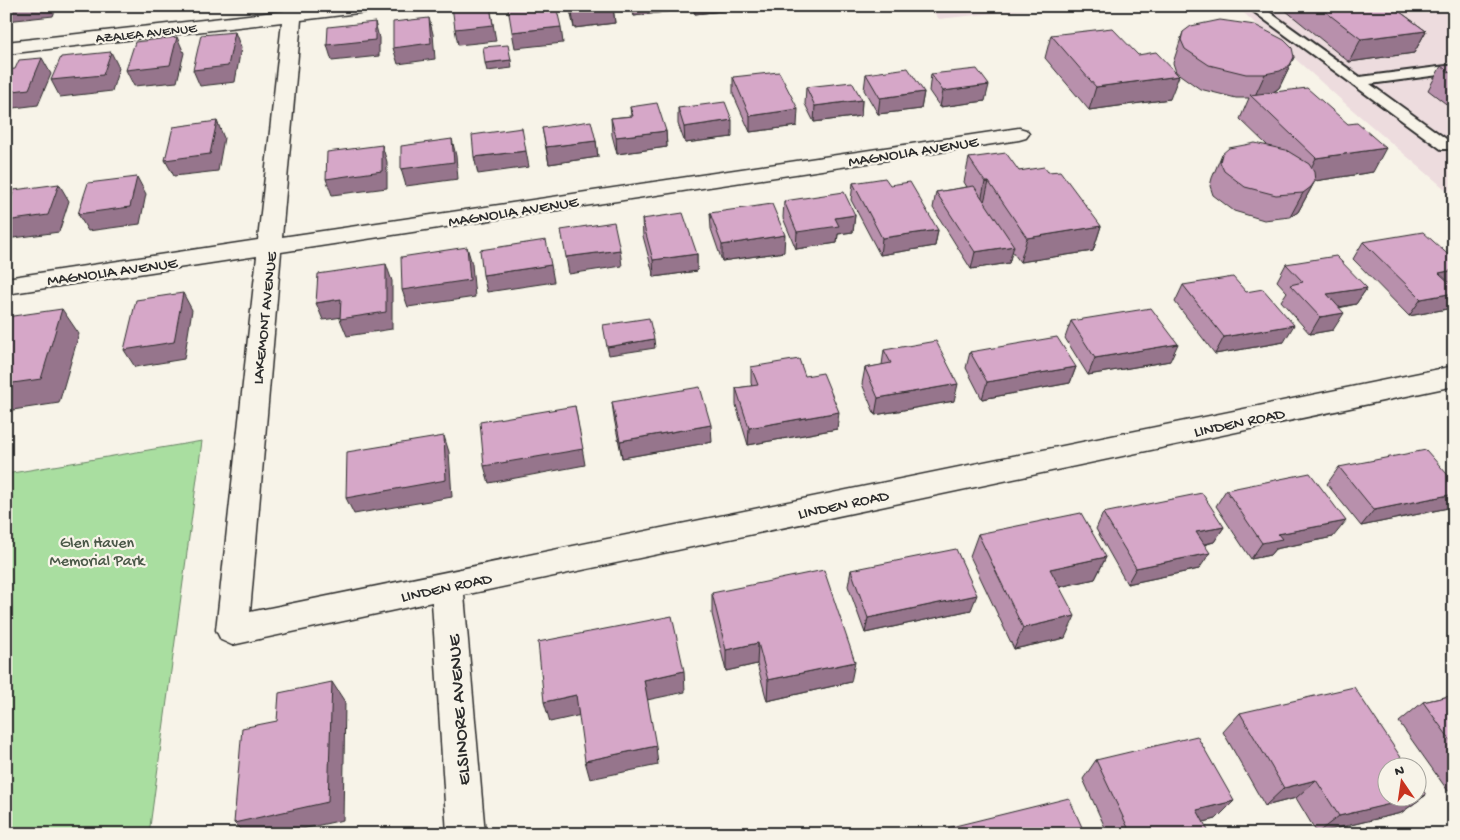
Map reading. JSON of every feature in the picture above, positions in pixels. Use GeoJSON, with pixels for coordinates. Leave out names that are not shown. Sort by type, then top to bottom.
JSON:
{"type":"FeatureCollection","features":[{"type":"Feature","properties":{"kind":"street","name":"AZALEA AVENUE"},"geometry":{"type":"LineString","coordinates":[[6,48],[292,11],[375,6]]}},
{"type":"Feature","properties":{"kind":"street","name":"LAKEMONT AVENUE"},"geometry":{"type":"LineString","coordinates":[[232,630],[292,11]]}},
{"type":"Feature","properties":{"kind":"street","name":"MAGNOLIA AVENUE"},"geometry":{"type":"LineString","coordinates":[[6,286],[1019,134]]}},
{"type":"Feature","properties":{"kind":"street","name":"LINDEN ROAD"},"geometry":{"type":"LineString","coordinates":[[232,630],[1454,376]]}},
{"type":"Feature","properties":{"kind":"street","name":"ELSINORE AVENUE"},"geometry":{"type":"LineString","coordinates":[[447,585],[466,834]]}},
{"type":"Feature","properties":{"kind":"lane"},"geometry":{"type":"LineString","coordinates":[[1252,6],[1446,146],[1454,144]]}},
{"type":"Feature","properties":{"kind":"lane"},"geometry":{"type":"LineString","coordinates":[[1357,82],[1454,69]]}},
{"type":"Feature","properties":{"kind":"shaded area"},"geometry":{"type":"Polygon","coordinates":[[[929,6],[1057,6],[939,19],[929,6]]]}},
{"type":"Feature","properties":{"kind":"shaded area"},"geometry":{"type":"Polygon","coordinates":[[[1236,6],[1454,6],[1454,194],[1451,194],[1348,106],[1236,6]]]}},
{"type":"Feature","properties":{"kind":"green space","name":"Glen Haven Memorial Park"},"geometry":{"type":"Polygon","coordinates":[[[202,441],[149,834],[6,834],[6,474],[202,441]]]}},
{"type":"Feature","properties":{"kind":"building"},"geometry":{"type":"Polygon","coordinates":[[[452,6],[490,6],[493,25],[455,29],[452,6]]]}},
{"type":"Feature","properties":{"kind":"building"},"geometry":{"type":"Polygon","coordinates":[[[556,6],[561,27],[512,32],[508,8],[556,6]]]}},
{"type":"Feature","properties":{"kind":"building"},"geometry":{"type":"Polygon","coordinates":[[[571,6],[613,6],[613,8],[572,12],[571,6]]]}},
{"type":"Feature","properties":{"kind":"building"},"geometry":{"type":"Polygon","coordinates":[[[1318,6],[1392,6],[1426,31],[1361,39],[1318,6]]]}},
{"type":"Feature","properties":{"kind":"building"},"geometry":{"type":"Polygon","coordinates":[[[429,18],[431,43],[393,48],[393,22],[429,18]]]}},
{"type":"Feature","properties":{"kind":"building"},"geometry":{"type":"Polygon","coordinates":[[[1220,20],[1255,25],[1284,40],[1292,48],[1294,57],[1290,65],[1280,71],[1265,74],[1246,74],[1209,65],[1185,49],[1181,40],[1183,32],[1191,26],[1220,20]]]}},
{"type":"Feature","properties":{"kind":"building"},"geometry":{"type":"Polygon","coordinates":[[[375,22],[375,40],[327,45],[328,27],[375,22]]]}},
{"type":"Feature","properties":{"kind":"building"},"geometry":{"type":"Polygon","coordinates":[[[1112,28],[1138,55],[1156,52],[1179,76],[1096,87],[1051,35],[1112,28]]]}},
{"type":"Feature","properties":{"kind":"building"},"geometry":{"type":"Polygon","coordinates":[[[235,32],[228,66],[193,70],[201,35],[235,32]]]}},
{"type":"Feature","properties":{"kind":"building"},"geometry":{"type":"Polygon","coordinates":[[[177,37],[170,65],[126,70],[135,42],[177,37]]]}},
{"type":"Feature","properties":{"kind":"building"},"geometry":{"type":"Polygon","coordinates":[[[508,45],[511,60],[485,63],[483,47],[508,45]]]}},
{"type":"Feature","properties":{"kind":"building"},"geometry":{"type":"Polygon","coordinates":[[[111,52],[103,75],[51,80],[61,57],[111,52]]]}},
{"type":"Feature","properties":{"kind":"building"},"geometry":{"type":"Polygon","coordinates":[[[42,58],[29,89],[6,92],[6,70],[15,69],[19,60],[42,58]]]}},
{"type":"Feature","properties":{"kind":"building"},"geometry":{"type":"Polygon","coordinates":[[[1454,65],[1454,76],[1441,66],[1454,65]]]}},
{"type":"Feature","properties":{"kind":"building"},"geometry":{"type":"Polygon","coordinates":[[[908,68],[924,92],[880,98],[866,74],[908,68]]]}},
{"type":"Feature","properties":{"kind":"building"},"geometry":{"type":"Polygon","coordinates":[[[977,69],[989,85],[943,91],[931,74],[977,69]]]}},
{"type":"Feature","properties":{"kind":"building"},"geometry":{"type":"Polygon","coordinates":[[[779,72],[798,109],[750,116],[733,77],[779,72]]]}},
{"type":"Feature","properties":{"kind":"building"},"geometry":{"type":"Polygon","coordinates":[[[852,82],[862,100],[815,106],[806,87],[852,82]]]}},
{"type":"Feature","properties":{"kind":"building"},"geometry":{"type":"Polygon","coordinates":[[[1307,88],[1348,124],[1357,123],[1386,148],[1316,158],[1250,95],[1307,88]]]}},
{"type":"Feature","properties":{"kind":"building"},"geometry":{"type":"Polygon","coordinates":[[[725,102],[732,120],[684,127],[678,108],[725,102]]]}},
{"type":"Feature","properties":{"kind":"building"},"geometry":{"type":"Polygon","coordinates":[[[657,103],[666,131],[616,137],[611,118],[633,116],[630,107],[657,103]]]}},
{"type":"Feature","properties":{"kind":"building"},"geometry":{"type":"Polygon","coordinates":[[[217,121],[210,154],[165,160],[173,127],[217,121]]]}},
{"type":"Feature","properties":{"kind":"building"},"geometry":{"type":"Polygon","coordinates":[[[591,121],[596,141],[546,147],[542,128],[591,121]]]}},
{"type":"Feature","properties":{"kind":"building"},"geometry":{"type":"Polygon","coordinates":[[[522,128],[526,151],[474,157],[472,135],[522,128]]]}},
{"type":"Feature","properties":{"kind":"building"},"geometry":{"type":"Polygon","coordinates":[[[452,139],[454,162],[401,169],[401,146],[452,139]]]}},
{"type":"Feature","properties":{"kind":"building"},"geometry":{"type":"Polygon","coordinates":[[[1255,143],[1286,150],[1309,164],[1314,172],[1315,181],[1311,187],[1303,193],[1276,195],[1245,187],[1224,171],[1220,162],[1222,154],[1229,148],[1255,143]]]}},
{"type":"Feature","properties":{"kind":"building"},"geometry":{"type":"Polygon","coordinates":[[[382,145],[382,171],[326,179],[327,152],[382,145]]]}},
{"type":"Feature","properties":{"kind":"building"},"geometry":{"type":"Polygon","coordinates":[[[1006,153],[1019,171],[1044,167],[1048,172],[1060,171],[1101,226],[1027,238],[989,182],[985,182],[969,158],[1006,153]]]}},
{"type":"Feature","properties":{"kind":"building"},"geometry":{"type":"Polygon","coordinates":[[[137,177],[130,207],[78,214],[88,183],[137,177]]]}},
{"type":"Feature","properties":{"kind":"building"},"geometry":{"type":"Polygon","coordinates":[[[885,178],[890,185],[910,182],[938,230],[882,238],[853,183],[885,178]]]}},
{"type":"Feature","properties":{"kind":"building"},"geometry":{"type":"Polygon","coordinates":[[[59,184],[48,215],[6,221],[6,200],[11,199],[14,190],[59,184]]]}},
{"type":"Feature","properties":{"kind":"building"},"geometry":{"type":"Polygon","coordinates":[[[974,186],[1014,246],[975,252],[936,192],[974,186]]]}},
{"type":"Feature","properties":{"kind":"building"},"geometry":{"type":"Polygon","coordinates":[[[844,192],[855,215],[835,218],[839,226],[797,232],[784,201],[844,192]]]}},
{"type":"Feature","properties":{"kind":"building"},"geometry":{"type":"Polygon","coordinates":[[[772,204],[785,235],[722,245],[710,213],[772,204]]]}},
{"type":"Feature","properties":{"kind":"building"},"geometry":{"type":"Polygon","coordinates":[[[683,213],[697,254],[653,260],[642,219],[683,213]]]}},
{"type":"Feature","properties":{"kind":"building"},"geometry":{"type":"Polygon","coordinates":[[[614,222],[620,250],[566,257],[561,230],[614,222]]]}},
{"type":"Feature","properties":{"kind":"building"},"geometry":{"type":"Polygon","coordinates":[[[1423,232],[1454,260],[1454,270],[1439,273],[1454,287],[1454,293],[1421,299],[1363,242],[1423,232]]]}},
{"type":"Feature","properties":{"kind":"building"},"geometry":{"type":"Polygon","coordinates":[[[546,240],[551,265],[483,275],[480,250],[546,240]]]}},
{"type":"Feature","properties":{"kind":"building"},"geometry":{"type":"Polygon","coordinates":[[[467,247],[470,280],[402,290],[401,257],[467,247]]]}},
{"type":"Feature","properties":{"kind":"building"},"geometry":{"type":"Polygon","coordinates":[[[1336,256],[1367,288],[1327,294],[1344,313],[1320,317],[1290,285],[1303,282],[1286,264],[1336,256]]]}},
{"type":"Feature","properties":{"kind":"building"},"geometry":{"type":"Polygon","coordinates":[[[386,264],[386,312],[340,319],[341,299],[316,303],[318,274],[386,264]]]}},
{"type":"Feature","properties":{"kind":"building"},"geometry":{"type":"Polygon","coordinates":[[[1233,277],[1246,292],[1263,289],[1294,325],[1224,337],[1183,285],[1233,277]]]}},
{"type":"Feature","properties":{"kind":"building"},"geometry":{"type":"Polygon","coordinates":[[[183,293],[174,342],[124,350],[136,300],[183,293]]]}},
{"type":"Feature","properties":{"kind":"building"},"geometry":{"type":"Polygon","coordinates":[[[1151,308],[1178,344],[1095,358],[1071,321],[1151,308]]]}},
{"type":"Feature","properties":{"kind":"building"},"geometry":{"type":"Polygon","coordinates":[[[62,309],[41,379],[6,384],[6,317],[62,309]]]}},
{"type":"Feature","properties":{"kind":"building"},"geometry":{"type":"Polygon","coordinates":[[[649,318],[654,339],[607,347],[603,325],[649,318]]]}},
{"type":"Feature","properties":{"kind":"building"},"geometry":{"type":"Polygon","coordinates":[[[1057,337],[1076,367],[987,382],[970,352],[1057,337]]]}},
{"type":"Feature","properties":{"kind":"building"},"geometry":{"type":"Polygon","coordinates":[[[936,341],[958,384],[878,398],[865,368],[891,363],[884,350],[936,341]]]}},
{"type":"Feature","properties":{"kind":"building"},"geometry":{"type":"Polygon","coordinates":[[[799,359],[805,376],[823,373],[839,412],[749,428],[736,388],[758,385],[751,367],[799,359]]]}},
{"type":"Feature","properties":{"kind":"building"},"geometry":{"type":"Polygon","coordinates":[[[700,387],[711,425],[620,441],[612,402],[700,387]]]}},
{"type":"Feature","properties":{"kind":"building"},"geometry":{"type":"Polygon","coordinates":[[[575,406],[583,449],[484,466],[480,422],[575,406]]]}},
{"type":"Feature","properties":{"kind":"building"},"geometry":{"type":"Polygon","coordinates":[[[444,436],[446,480],[346,498],[347,452],[444,436]]]}},
{"type":"Feature","properties":{"kind":"building"},"geometry":{"type":"Polygon","coordinates":[[[1426,450],[1454,482],[1454,494],[1374,510],[1339,467],[1426,450]]]}},
{"type":"Feature","properties":{"kind":"building"},"geometry":{"type":"Polygon","coordinates":[[[1310,473],[1346,521],[1278,534],[1282,539],[1262,543],[1226,490],[1310,473]]]}},
{"type":"Feature","properties":{"kind":"building"},"geometry":{"type":"Polygon","coordinates":[[[1202,493],[1224,527],[1196,532],[1210,553],[1136,568],[1103,513],[1202,493]]]}},
{"type":"Feature","properties":{"kind":"building"},"geometry":{"type":"Polygon","coordinates":[[[1081,513],[1106,557],[1050,569],[1075,616],[1023,628],[978,534],[1081,513]]]}},
{"type":"Feature","properties":{"kind":"building"},"geometry":{"type":"Polygon","coordinates":[[[956,549],[977,595],[868,618],[851,570],[956,549]]]}},
{"type":"Feature","properties":{"kind":"building"},"geometry":{"type":"Polygon","coordinates":[[[824,570],[855,662],[768,680],[758,643],[726,650],[712,593],[824,570]]]}},
{"type":"Feature","properties":{"kind":"building"},"geometry":{"type":"Polygon","coordinates":[[[672,616],[684,671],[644,680],[656,746],[585,761],[576,695],[544,702],[538,642],[672,616]]]}},
{"type":"Feature","properties":{"kind":"building"},"geometry":{"type":"Polygon","coordinates":[[[332,682],[328,802],[234,823],[242,728],[277,721],[279,693],[332,682]]]}},
{"type":"Feature","properties":{"kind":"building"},"geometry":{"type":"Polygon","coordinates":[[[1354,687],[1401,758],[1378,758],[1378,807],[1339,816],[1316,780],[1284,788],[1240,713],[1354,687]]]}},
{"type":"Feature","properties":{"kind":"building"},"geometry":{"type":"Polygon","coordinates":[[[1454,695],[1454,745],[1423,702],[1454,695]]]}},
{"type":"Feature","properties":{"kind":"building"},"geometry":{"type":"Polygon","coordinates":[[[1197,736],[1234,801],[1197,810],[1210,834],[1131,834],[1096,760],[1197,736]]]}},
{"type":"Feature","properties":{"kind":"building"},"geometry":{"type":"Polygon","coordinates":[[[1069,798],[1085,834],[949,834],[947,828],[1069,798]]]}}]}
